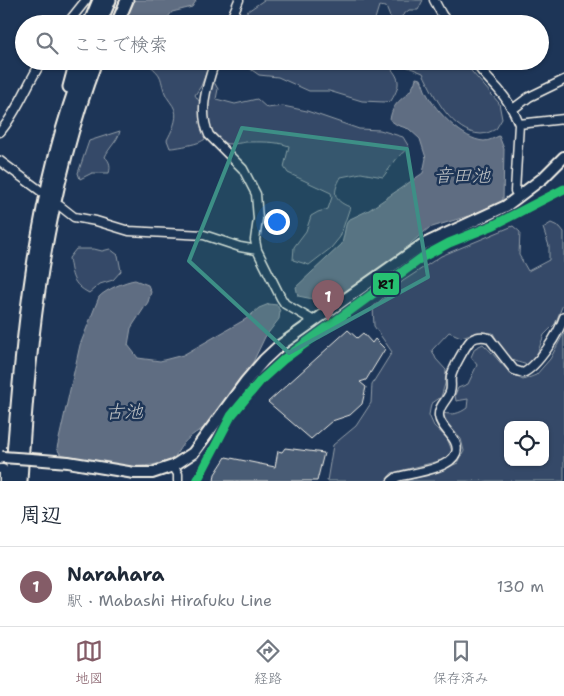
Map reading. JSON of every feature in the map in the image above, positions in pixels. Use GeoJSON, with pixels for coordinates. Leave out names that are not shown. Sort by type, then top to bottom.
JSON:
{"type":"FeatureCollection","features":[{"type":"Feature","properties":{"kind":"highway"},"geometry":{"type":"LineString","coordinates":[[93,15],[98,0]]}},
{"type":"Feature","properties":{"kind":"highway"},"geometry":{"type":"LineString","coordinates":[[104,15],[110,0]]}},
{"type":"Feature","properties":{"kind":"highway"},"geometry":{"type":"LineString","coordinates":[[114,15],[121,0]]}},
{"type":"Feature","properties":{"kind":"highway"},"geometry":{"type":"LineString","coordinates":[[120,15],[127,0]]}},
{"type":"Feature","properties":{"kind":"highway"},"geometry":{"type":"LineString","coordinates":[[11,481],[21,357],[28,298],[45,187],[74,70]]}},
{"type":"Feature","properties":{"kind":"highway"},"geometry":{"type":"LineString","coordinates":[[45,187],[82,70]]}},
{"type":"Feature","properties":{"kind":"highway"},"geometry":{"type":"LineString","coordinates":[[21,481],[31,353],[46,240],[58,183],[87,85],[94,70]]}},
{"type":"Feature","properties":{"kind":"main road"},"geometry":{"type":"LineString","coordinates":[[1,457],[68,462],[134,473],[152,473],[173,466],[192,453],[264,360],[314,321],[422,246],[498,210],[519,197],[543,178],[564,157]]}},
{"type":"Feature","properties":{"kind":"street"},"geometry":{"type":"LineString","coordinates":[[74,15],[86,0]]}},
{"type":"Feature","properties":{"kind":"street"},"geometry":{"type":"LineString","coordinates":[[233,15],[239,0]]}},
{"type":"Feature","properties":{"kind":"street"},"geometry":{"type":"LineString","coordinates":[[434,0],[442,15]]}},
{"type":"Feature","properties":{"kind":"street"},"geometry":{"type":"LineString","coordinates":[[0,132],[11,118],[36,70]]}},
{"type":"Feature","properties":{"kind":"street"},"geometry":{"type":"LineString","coordinates":[[212,70],[204,99],[206,129],[209,135],[243,169],[256,194],[258,219],[255,240],[257,250],[285,304],[314,321]]}},
{"type":"Feature","properties":{"kind":"street"},"geometry":{"type":"LineString","coordinates":[[480,70],[498,88],[513,109],[519,124],[515,191],[519,197]]}},
{"type":"Feature","properties":{"kind":"street"},"geometry":{"type":"LineString","coordinates":[[513,109],[529,97],[564,80]]}},
{"type":"Feature","properties":{"kind":"street"},"geometry":{"type":"LineString","coordinates":[[519,124],[564,119]]}},
{"type":"Feature","properties":{"kind":"street"},"geometry":{"type":"LineString","coordinates":[[0,161],[45,187]]}},
{"type":"Feature","properties":{"kind":"street"},"geometry":{"type":"LineString","coordinates":[[60,206],[74,217],[96,221],[129,231],[204,235],[257,250]]}},
{"type":"Feature","properties":{"kind":"street"},"geometry":{"type":"LineString","coordinates":[[392,481],[397,477],[438,467],[451,461],[457,451],[456,444],[439,420],[438,413],[451,390],[453,371],[470,341],[476,337],[484,336],[489,338],[514,370],[523,373],[536,363],[557,333],[564,317]]}},
{"type":"Feature","properties":{"kind":"street"},"geometry":{"type":"LineString","coordinates":[[173,466],[178,474],[178,481]]}},
{"type":"Feature","properties":{"kind":"street"},"geometry":{"type":"LineString","coordinates":[[0,469],[4,472],[4,481]]}},
{"type":"Feature","properties":{"kind":"highlighted area"},"geometry":{"type":"Polygon","coordinates":[[[242,128],[407,149],[428,277],[289,353],[189,261],[242,128]]]}},
{"type":"Feature","properties":{"kind":"shaded area"},"geometry":{"type":"Polygon","coordinates":[[[264,0],[423,0],[418,10],[409,10],[403,15],[389,15],[386,7],[379,6],[376,15],[239,15],[240,13],[245,13],[264,0]]]}},
{"type":"Feature","properties":{"kind":"shaded area"},"geometry":{"type":"Polygon","coordinates":[[[155,70],[207,70],[195,95],[201,104],[209,100],[210,90],[214,82],[218,89],[216,99],[235,104],[257,99],[267,108],[283,106],[307,111],[359,129],[380,130],[403,137],[409,147],[398,157],[383,177],[361,173],[341,177],[336,187],[336,195],[340,201],[350,207],[340,237],[331,248],[309,265],[293,260],[294,247],[306,231],[311,216],[328,209],[332,197],[331,193],[288,173],[284,167],[289,146],[284,144],[246,142],[230,144],[210,138],[191,145],[170,148],[167,140],[175,122],[176,114],[166,95],[159,75],[155,70]]]}},
{"type":"Feature","properties":{"kind":"shaded area"},"geometry":{"type":"Polygon","coordinates":[[[252,70],[392,70],[398,84],[391,101],[362,101],[329,91],[309,91],[278,77],[259,75],[252,70]]]}},
{"type":"Feature","properties":{"kind":"shaded area"},"geometry":{"type":"Polygon","coordinates":[[[416,70],[471,70],[499,103],[502,119],[496,129],[481,134],[461,127],[445,112],[423,73],[416,70]]]}},
{"type":"Feature","properties":{"kind":"shaded area"},"geometry":{"type":"Polygon","coordinates":[[[120,131],[105,157],[110,164],[109,173],[92,173],[80,179],[78,173],[89,141],[120,131]]]}},
{"type":"Feature","properties":{"kind":"shaded area"},"geometry":{"type":"Polygon","coordinates":[[[551,223],[560,227],[564,232],[564,302],[555,324],[544,335],[537,354],[529,365],[516,361],[506,355],[493,333],[474,333],[461,337],[449,332],[432,350],[436,359],[446,370],[445,384],[441,397],[431,404],[429,415],[434,426],[447,438],[452,451],[443,460],[392,473],[385,481],[327,481],[333,445],[356,426],[371,403],[372,384],[392,352],[374,326],[373,307],[403,281],[441,256],[513,226],[520,232],[519,255],[528,271],[549,260],[549,246],[543,228],[551,223]]]}},
{"type":"Feature","properties":{"kind":"shaded area"},"geometry":{"type":"Polygon","coordinates":[[[76,249],[102,251],[110,249],[118,255],[121,271],[113,280],[100,284],[89,293],[76,283],[72,275],[69,258],[76,249]]]}},
{"type":"Feature","properties":{"kind":"shaded area"},"geometry":{"type":"Polygon","coordinates":[[[564,333],[564,481],[405,481],[458,463],[464,451],[461,439],[445,422],[443,413],[455,414],[467,408],[468,399],[456,401],[455,395],[458,388],[468,384],[477,365],[471,357],[475,348],[483,344],[506,369],[523,380],[536,375],[550,359],[564,333]]]}},
{"type":"Feature","properties":{"kind":"water"},"geometry":{"type":"Polygon","coordinates":[[[135,0],[196,1],[192,7],[172,12],[170,15],[128,14],[135,0]]]}},
{"type":"Feature","properties":{"kind":"water","name":"音田池"},"geometry":{"type":"Polygon","coordinates":[[[416,78],[421,79],[431,101],[443,116],[459,130],[468,136],[484,141],[499,136],[504,149],[503,201],[471,215],[429,228],[411,243],[410,248],[345,293],[328,302],[298,296],[296,287],[342,244],[348,220],[369,210],[423,173],[426,158],[420,139],[409,129],[397,125],[390,120],[395,106],[414,85],[416,78]]]}},
{"type":"Feature","properties":{"kind":"water","name":"古池"},"geometry":{"type":"Polygon","coordinates":[[[135,280],[148,285],[151,292],[148,302],[131,328],[128,345],[138,358],[160,361],[183,355],[246,319],[259,308],[269,304],[277,305],[280,311],[279,319],[265,337],[253,362],[206,427],[187,440],[174,459],[146,466],[132,466],[103,463],[60,454],[57,448],[80,345],[99,297],[116,286],[135,280]]]}},
{"type":"Feature","properties":{"kind":"building"},"geometry":{"type":"Polygon","coordinates":[[[348,330],[357,338],[363,333],[372,343],[375,339],[385,349],[366,380],[360,382],[366,387],[362,404],[350,415],[332,421],[311,439],[268,402],[348,330]]]}},
{"type":"Feature","properties":{"kind":"building"},"geometry":{"type":"Polygon","coordinates":[[[285,448],[324,453],[317,481],[214,481],[215,474],[226,457],[275,467],[278,451],[282,452],[285,448]]]}},
{"type":"Feature","properties":{"kind":"transit line","name":"R1"},"geometry":{"type":"LineString","coordinates":[[197,481],[231,416],[261,380],[284,359],[423,257],[449,243],[494,225],[564,189]]}},
{"type":"Feature","properties":{"kind":"place","name":"Narahara"},"geometry":{"type":"Point","coordinates":[328,321]}}]}
